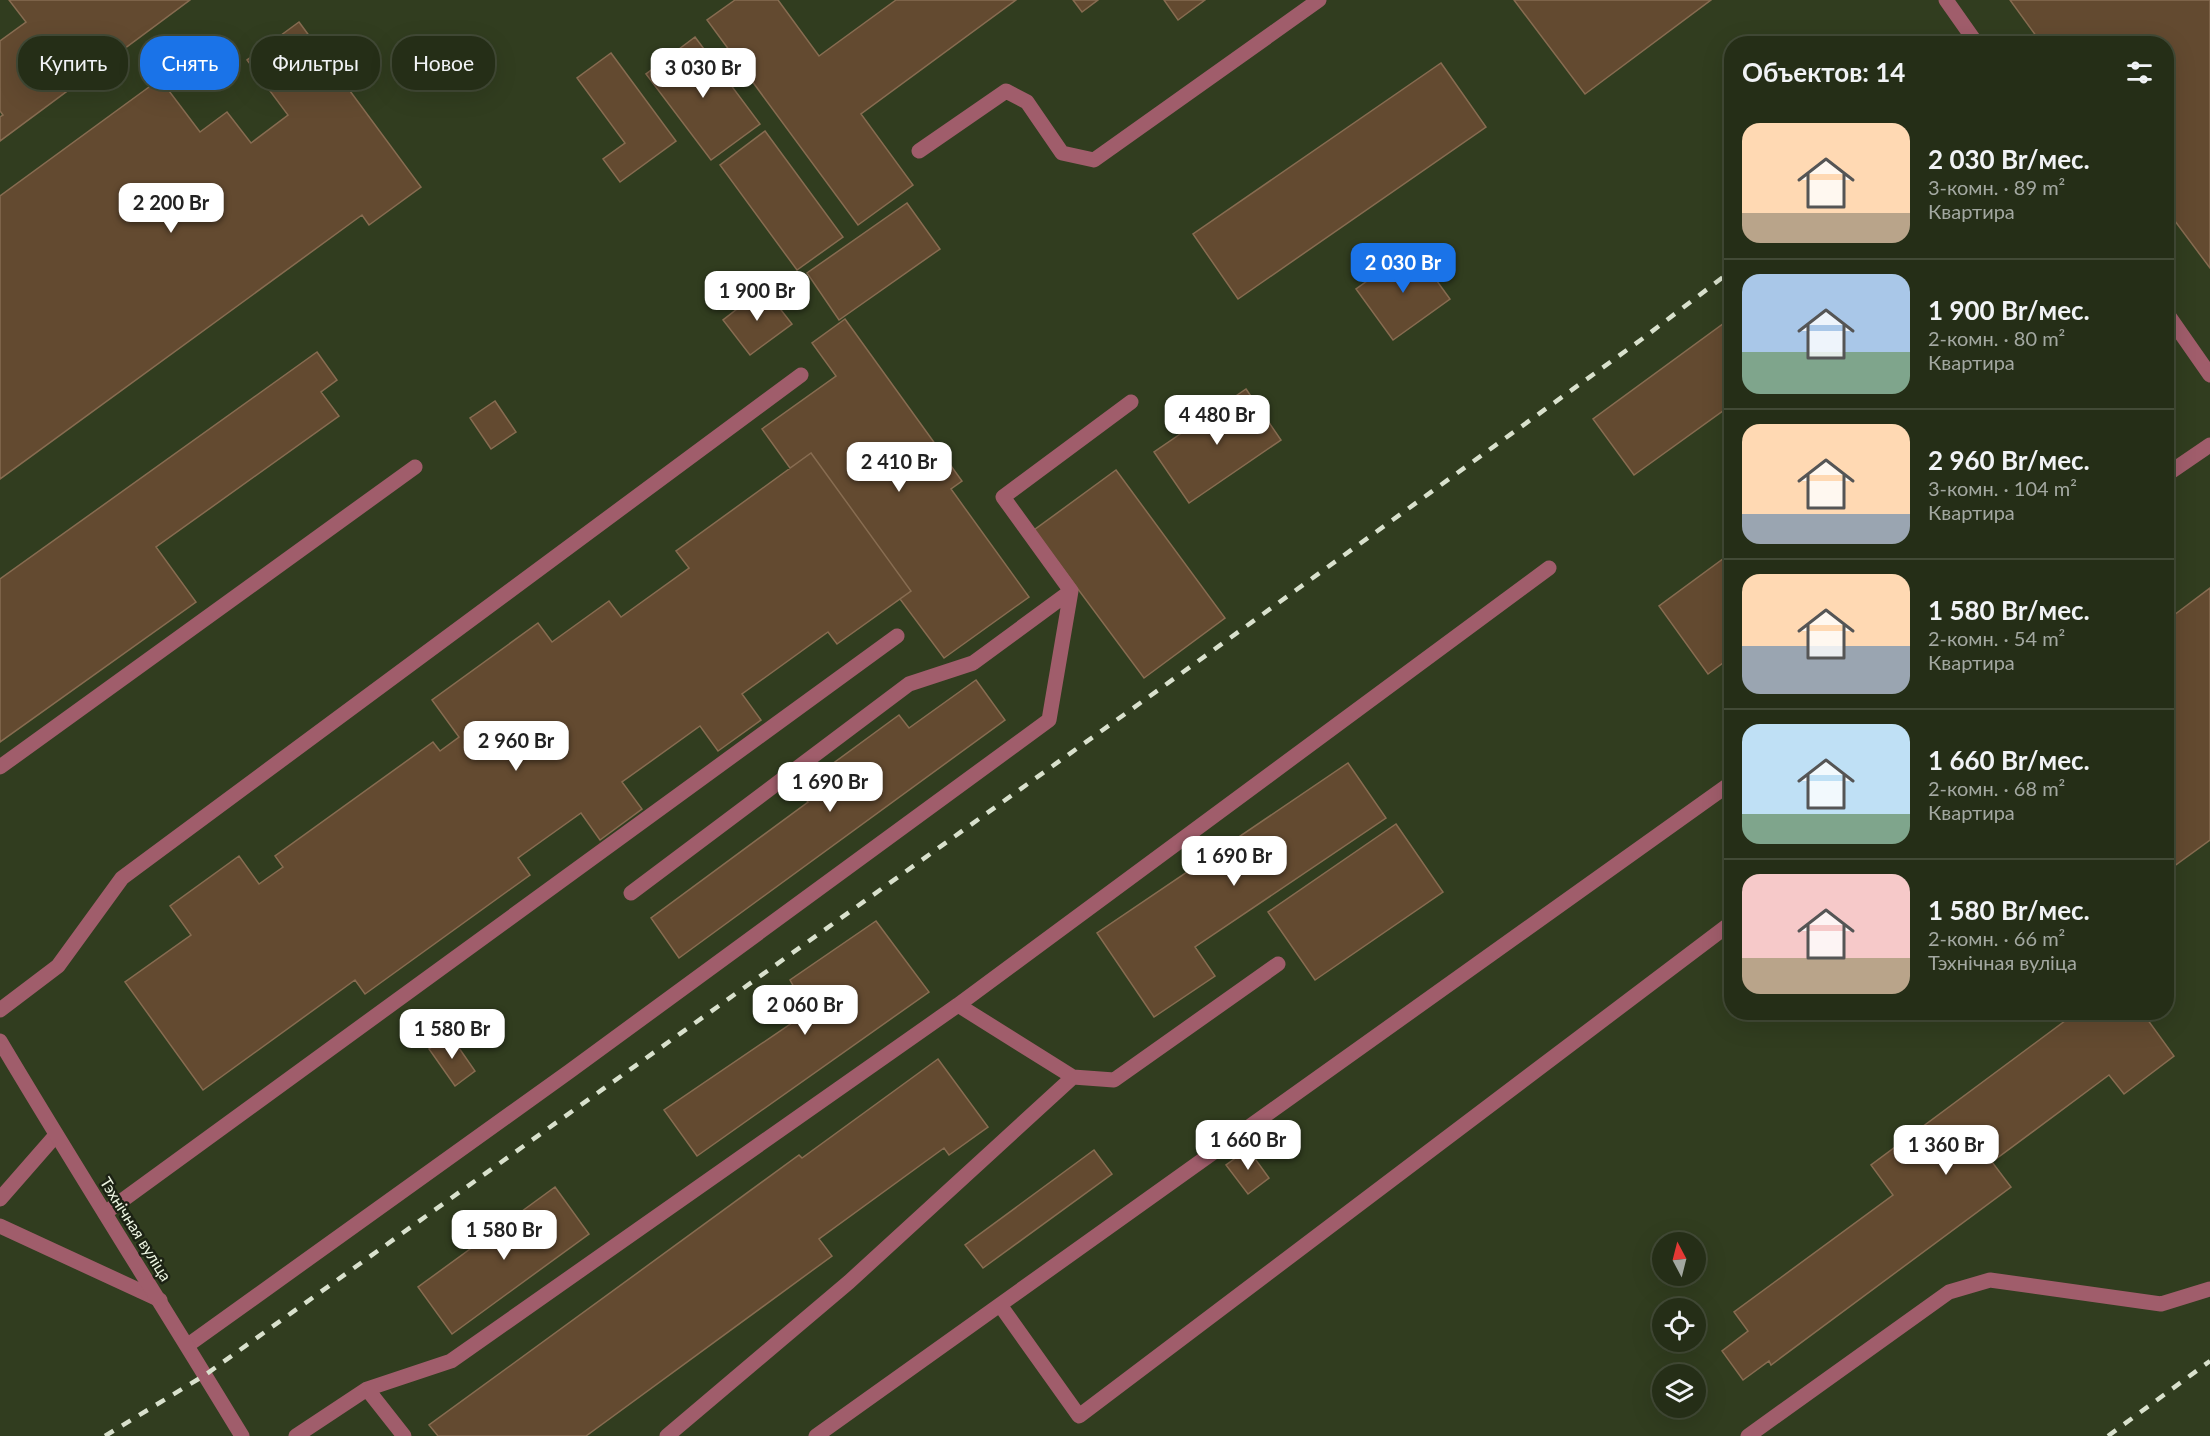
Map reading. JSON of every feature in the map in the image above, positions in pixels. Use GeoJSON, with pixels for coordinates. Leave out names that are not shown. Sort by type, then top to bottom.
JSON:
{"type":"FeatureCollection","features":[{"type":"Feature","properties":{"kind":"street"},"geometry":{"type":"LineString","coordinates":[[919,151],[1006,91],[1027,102],[1062,153],[1094,160],[1319,0]]}},
{"type":"Feature","properties":{"kind":"street"},"geometry":{"type":"LineString","coordinates":[[1946,0],[1971,36]]}},
{"type":"Feature","properties":{"kind":"street"},"geometry":{"type":"LineString","coordinates":[[2174,323],[2210,375]]}},
{"type":"Feature","properties":{"kind":"street"},"geometry":{"type":"LineString","coordinates":[[0,1010],[58,966],[122,878],[801,375]]}},
{"type":"Feature","properties":{"kind":"street"},"geometry":{"type":"LineString","coordinates":[[188,1346],[570,1071],[1049,720],[1071,591],[1003,497],[1131,402]]}},
{"type":"Feature","properties":{"kind":"street"},"geometry":{"type":"LineString","coordinates":[[2174,470],[2210,445]]}},
{"type":"Feature","properties":{"kind":"street"},"geometry":{"type":"LineString","coordinates":[[0,767],[414,467]]}},
{"type":"Feature","properties":{"kind":"street"},"geometry":{"type":"LineString","coordinates":[[296,1436],[368,1389],[452,1361],[958,1005],[1549,568]]}},
{"type":"Feature","properties":{"kind":"street"},"geometry":{"type":"LineString","coordinates":[[631,893],[909,684],[973,663],[1071,591]]}},
{"type":"Feature","properties":{"kind":"street"},"geometry":{"type":"LineString","coordinates":[[105,1213],[897,636]]}},
{"type":"Feature","properties":{"kind":"street"},"geometry":{"type":"LineString","coordinates":[[816,1436],[1724,788]]}},
{"type":"Feature","properties":{"kind":"street"},"geometry":{"type":"LineString","coordinates":[[1000,1305],[1079,1416],[1724,928]]}},
{"type":"Feature","properties":{"kind":"street"},"geometry":{"type":"LineString","coordinates":[[958,1005],[1073,1077],[1114,1080],[1278,964]]}},
{"type":"Feature","properties":{"kind":"street","name":"Тэхнічная вуліца"},"geometry":{"type":"LineString","coordinates":[[0,1041],[242,1436]]}},
{"type":"Feature","properties":{"kind":"street"},"geometry":{"type":"LineString","coordinates":[[667,1436],[849,1282],[1073,1077]]}},
{"type":"Feature","properties":{"kind":"street"},"geometry":{"type":"LineString","coordinates":[[0,1199],[56,1135]]}},
{"type":"Feature","properties":{"kind":"street"},"geometry":{"type":"LineString","coordinates":[[0,1226],[160,1300]]}},
{"type":"Feature","properties":{"kind":"street"},"geometry":{"type":"LineString","coordinates":[[1748,1436],[1949,1292],[1990,1280],[2161,1304],[2210,1289]]}},
{"type":"Feature","properties":{"kind":"street"},"geometry":{"type":"LineString","coordinates":[[368,1389],[404,1436]]}},
{"type":"Feature","properties":{"kind":"building"},"geometry":{"type":"Polygon","coordinates":[[[9,0],[190,0],[128,46],[128,36],[18,36],[18,90],[69,90],[0,141],[0,117],[3,115],[0,111],[0,41],[26,22],[9,0]]]}},
{"type":"Feature","properties":{"kind":"building"},"geometry":{"type":"Polygon","coordinates":[[[735,0],[778,0],[819,56],[896,0],[1016,0],[861,114],[913,185],[858,225],[707,20],[735,0]]]}},
{"type":"Feature","properties":{"kind":"building"},"geometry":{"type":"Polygon","coordinates":[[[1073,0],[1098,0],[1082,12],[1073,0]]]}},
{"type":"Feature","properties":{"kind":"building"},"geometry":{"type":"Polygon","coordinates":[[[1164,0],[1205,0],[1178,20],[1164,0]]]}},
{"type":"Feature","properties":{"kind":"building"},"geometry":{"type":"Polygon","coordinates":[[[1514,0],[1711,0],[1585,94],[1514,0]]]}},
{"type":"Feature","properties":{"kind":"building"},"geometry":{"type":"Polygon","coordinates":[[[2010,0],[2210,0],[2210,268],[2174,220],[2174,36],[2036,36],[2010,0]]]}},
{"type":"Feature","properties":{"kind":"building"},"geometry":{"type":"Polygon","coordinates":[[[299,22],[309,36],[280,36],[299,22]]]}},
{"type":"Feature","properties":{"kind":"building"},"geometry":{"type":"Polygon","coordinates":[[[695,37],[760,124],[711,160],[646,74],[695,37]]]}},
{"type":"Feature","properties":{"kind":"building"},"geometry":{"type":"Polygon","coordinates":[[[611,53],[676,141],[620,182],[603,159],[625,143],[577,78],[611,53]]]}},
{"type":"Feature","properties":{"kind":"building"},"geometry":{"type":"Polygon","coordinates":[[[1441,63],[1486,127],[1238,299],[1193,234],[1441,63]]]}},
{"type":"Feature","properties":{"kind":"building"},"geometry":{"type":"Polygon","coordinates":[[[145,90],[168,90],[200,132],[227,112],[251,143],[288,115],[269,90],[349,90],[421,187],[369,225],[362,215],[0,479],[0,196],[145,90]]]}},
{"type":"Feature","properties":{"kind":"building"},"geometry":{"type":"Polygon","coordinates":[[[765,131],[843,237],[797,270],[720,165],[765,131]]]}},
{"type":"Feature","properties":{"kind":"building"},"geometry":{"type":"Polygon","coordinates":[[[907,203],[940,249],[839,320],[807,273],[907,203]]]}},
{"type":"Feature","properties":{"kind":"building"},"geometry":{"type":"Polygon","coordinates":[[[1413,248],[1450,299],[1393,340],[1356,289],[1413,248]]]}},
{"type":"Feature","properties":{"kind":"building"},"geometry":{"type":"Polygon","coordinates":[[[764,288],[792,324],[750,355],[723,320],[764,288]]]}},
{"type":"Feature","properties":{"kind":"building"},"geometry":{"type":"Polygon","coordinates":[[[845,319],[962,481],[951,489],[1029,597],[944,658],[900,599],[911,591],[811,453],[790,468],[762,429],[836,376],[812,343],[845,319]]]}},
{"type":"Feature","properties":{"kind":"building"},"geometry":{"type":"Polygon","coordinates":[[[1724,323],[1724,410],[1634,475],[1593,419],[1724,323]]]}},
{"type":"Feature","properties":{"kind":"building"},"geometry":{"type":"Polygon","coordinates":[[[317,352],[337,380],[321,392],[339,416],[156,547],[196,602],[0,742],[0,579],[317,352]]]}},
{"type":"Feature","properties":{"kind":"building"},"geometry":{"type":"Polygon","coordinates":[[[1246,389],[1281,440],[1189,503],[1154,452],[1246,389]]]}},
{"type":"Feature","properties":{"kind":"building"},"geometry":{"type":"Polygon","coordinates":[[[495,401],[516,432],[491,449],[470,418],[495,401]]]}},
{"type":"Feature","properties":{"kind":"building"},"geometry":{"type":"Polygon","coordinates":[[[811,453],[911,591],[837,644],[828,632],[742,694],[761,720],[718,751],[700,726],[622,782],[642,809],[600,840],[581,813],[518,858],[530,875],[365,994],[355,980],[203,1090],[125,982],[191,935],[170,906],[239,856],[259,884],[283,867],[275,856],[433,742],[440,751],[459,737],[432,700],[538,623],[552,642],[609,601],[621,617],[689,568],[676,551],[811,453]]]}},
{"type":"Feature","properties":{"kind":"building"},"geometry":{"type":"Polygon","coordinates":[[[1116,470],[1225,618],[1144,678],[1034,530],[1116,470]]]}},
{"type":"Feature","properties":{"kind":"building"},"geometry":{"type":"Polygon","coordinates":[[[1724,558],[1724,662],[1708,674],[1659,606],[1724,558]]]}},
{"type":"Feature","properties":{"kind":"building"},"geometry":{"type":"Polygon","coordinates":[[[2210,588],[2210,840],[2174,866],[2174,615],[2210,588]]]}},
{"type":"Feature","properties":{"kind":"building"},"geometry":{"type":"Polygon","coordinates":[[[976,680],[1005,720],[679,958],[651,918],[808,802],[798,789],[899,715],[909,728],[976,680]]]}},
{"type":"Feature","properties":{"kind":"building"},"geometry":{"type":"Polygon","coordinates":[[[1348,763],[1386,818],[1195,947],[1215,976],[1154,1017],[1097,933],[1348,763]]]}},
{"type":"Feature","properties":{"kind":"building"},"geometry":{"type":"Polygon","coordinates":[[[1396,824],[1443,892],[1315,980],[1268,912],[1396,824]]]}},
{"type":"Feature","properties":{"kind":"building"},"geometry":{"type":"Polygon","coordinates":[[[876,921],[929,992],[697,1156],[664,1110],[808,1012],[790,980],[876,921]]]}},
{"type":"Feature","properties":{"kind":"building"},"geometry":{"type":"Polygon","coordinates":[[[2066,1020],[2148,1020],[2174,1056],[2124,1094],[2109,1075],[1992,1162],[2011,1187],[1771,1365],[1769,1361],[1743,1380],[1722,1351],[1748,1331],[1734,1312],[1893,1195],[1871,1165],[2066,1020]]]}},
{"type":"Feature","properties":{"kind":"building"},"geometry":{"type":"Polygon","coordinates":[[[450,1035],[475,1071],[455,1086],[429,1049],[450,1035]]]}},
{"type":"Feature","properties":{"kind":"building"},"geometry":{"type":"Polygon","coordinates":[[[938,1059],[988,1127],[949,1155],[944,1148],[819,1239],[832,1256],[586,1436],[438,1436],[429,1425],[799,1155],[802,1158],[938,1059]]]}},
{"type":"Feature","properties":{"kind":"building"},"geometry":{"type":"Polygon","coordinates":[[[1248,1149],[1269,1178],[1248,1194],[1226,1165],[1248,1149]]]}},
{"type":"Feature","properties":{"kind":"building"},"geometry":{"type":"Polygon","coordinates":[[[1094,1150],[1112,1174],[983,1268],[965,1245],[1094,1150]]]}},
{"type":"Feature","properties":{"kind":"building"},"geometry":{"type":"Polygon","coordinates":[[[555,1187],[589,1234],[452,1334],[418,1287],[555,1187]]]}},
{"type":"Feature","properties":{"kind":"railway"},"geometry":{"type":"LineString","coordinates":[[2030,36],[2034,32]]}},
{"type":"Feature","properties":{"kind":"railway"},"geometry":{"type":"LineString","coordinates":[[105,1436],[205,1375],[1150,696],[1642,339],[1724,276]]}},
{"type":"Feature","properties":{"kind":"railway"},"geometry":{"type":"LineString","coordinates":[[2108,1436],[2210,1361]]}}]}
